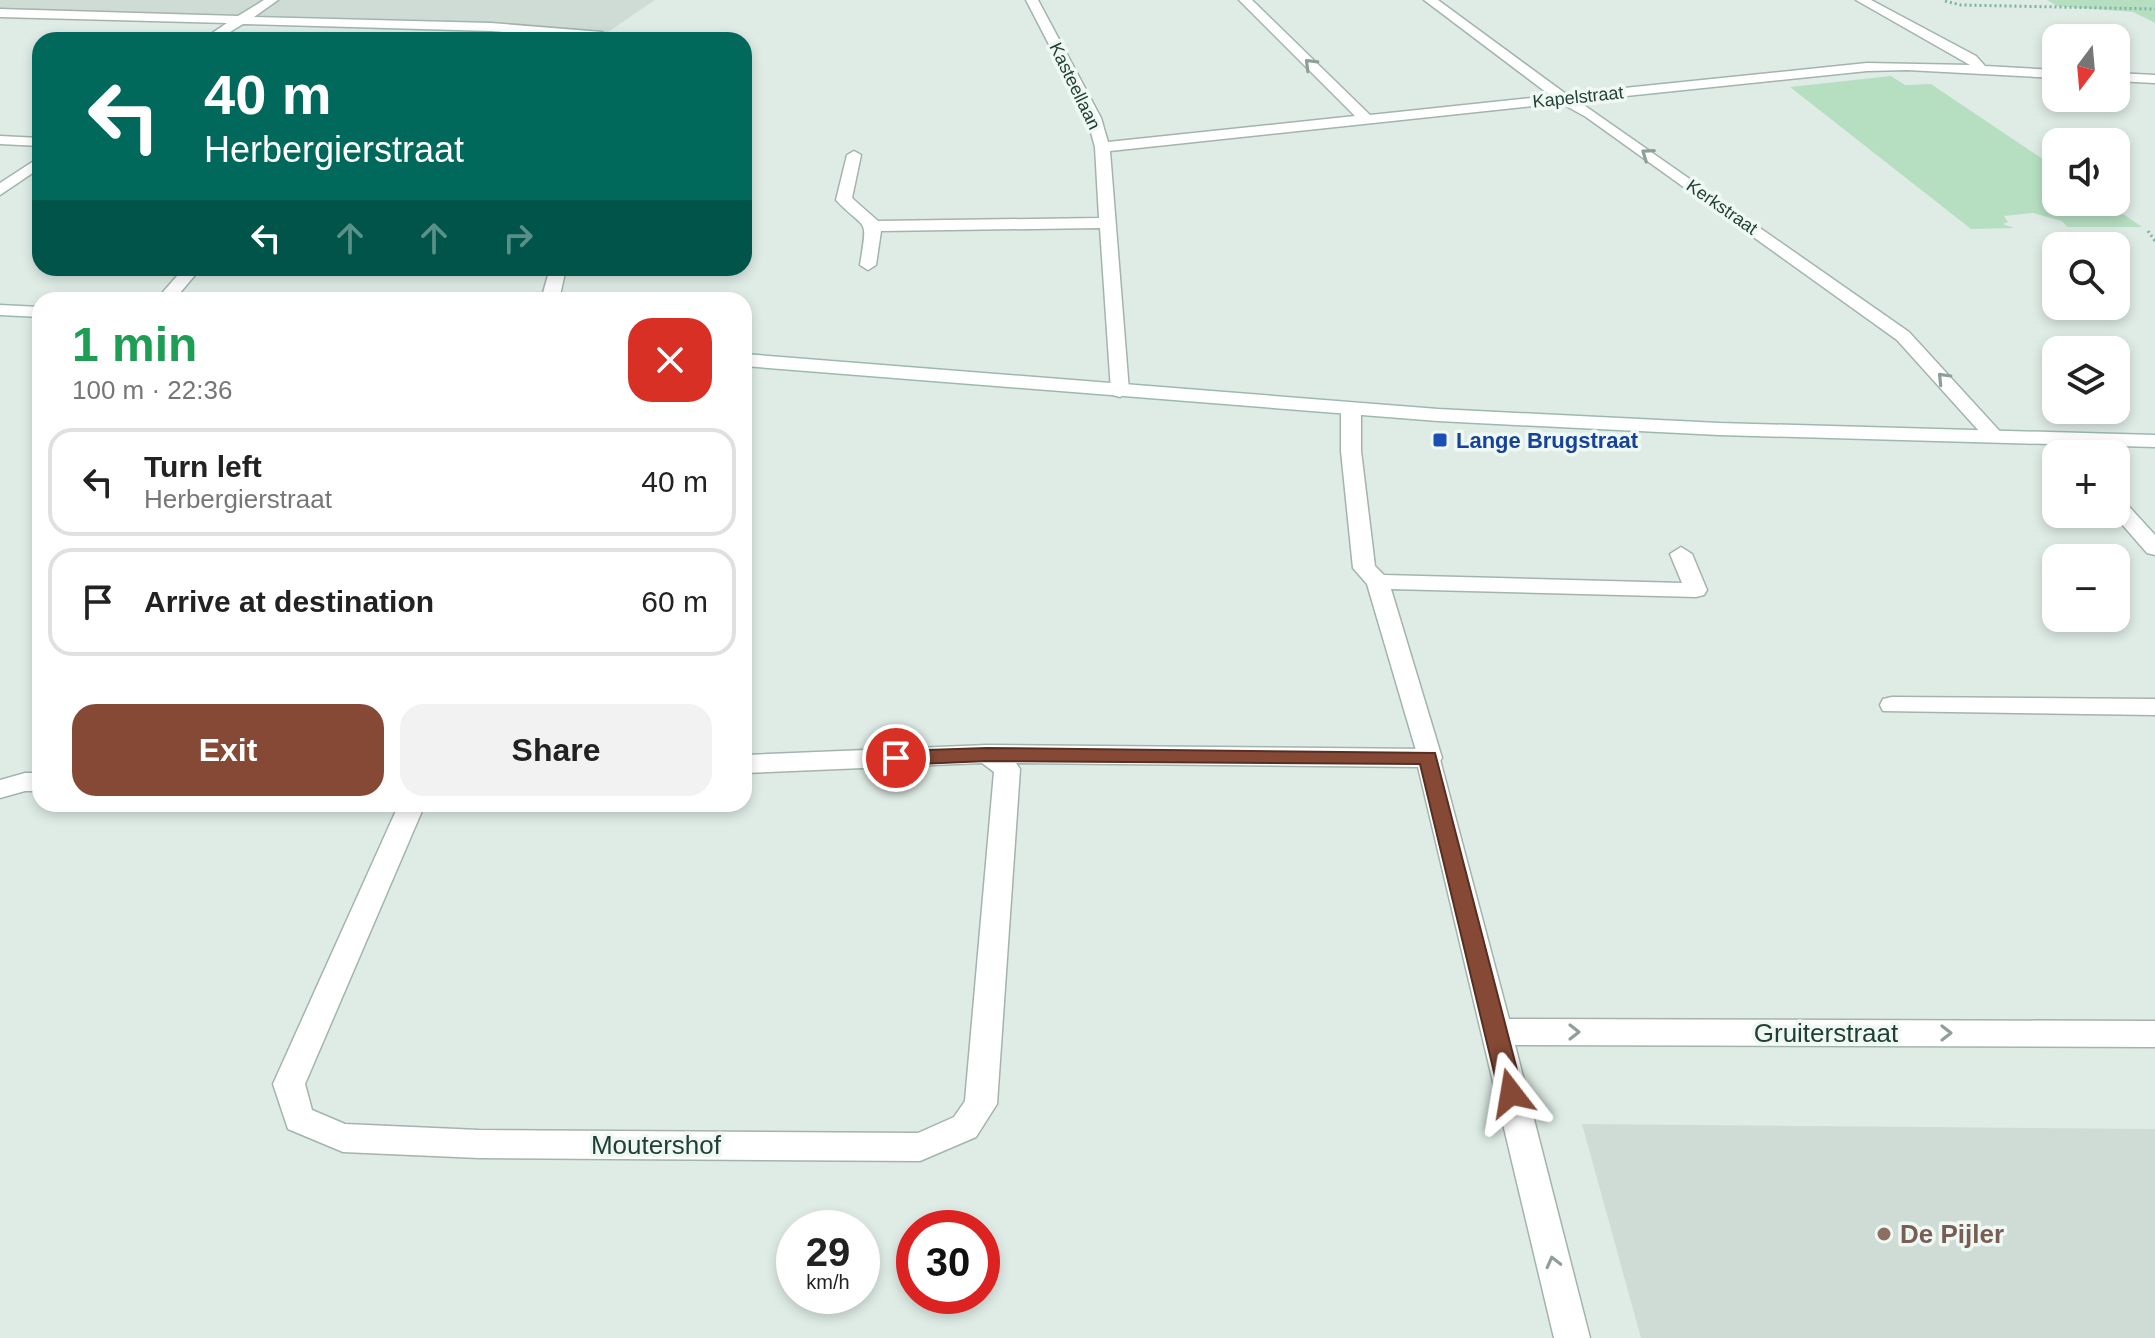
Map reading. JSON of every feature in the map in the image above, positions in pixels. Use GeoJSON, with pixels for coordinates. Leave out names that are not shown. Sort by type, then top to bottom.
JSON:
{"type":"FeatureCollection","features":[{"type":"Feature","properties":{"kind":"street"},"geometry":{"type":"LineString","coordinates":[[219,32],[272,0]]}},
{"type":"Feature","properties":{"kind":"street","name":"Kasteellaan"},"geometry":{"type":"LineString","coordinates":[[1032,0],[1094,118],[1102,147],[1120,391]]}},
{"type":"Feature","properties":{"kind":"street"},"geometry":{"type":"LineString","coordinates":[[1245,0],[1366,119]]}},
{"type":"Feature","properties":{"kind":"street","name":"Kerkstraat"},"geometry":{"type":"LineString","coordinates":[[1430,0],[1564,99],[1591,114],[1903,336],[1995,437]]}},
{"type":"Feature","properties":{"kind":"street"},"geometry":{"type":"LineString","coordinates":[[1862,0],[1971,59],[1981,70]]}},
{"type":"Feature","properties":{"kind":"street"},"geometry":{"type":"LineString","coordinates":[[0,13],[491,27],[553,32]]}},
{"type":"Feature","properties":{"kind":"street","name":"Kapelstraat"},"geometry":{"type":"LineString","coordinates":[[1102,147],[1867,67],[2042,73]]}},
{"type":"Feature","properties":{"kind":"street"},"geometry":{"type":"LineString","coordinates":[[2130,78],[2155,79]]}},
{"type":"Feature","properties":{"kind":"street"},"geometry":{"type":"LineString","coordinates":[[0,140],[32,142]]}},
{"type":"Feature","properties":{"kind":"street"},"geometry":{"type":"LineString","coordinates":[[854,155],[844,200],[870,217],[873,226],[868,265]]}},
{"type":"Feature","properties":{"kind":"street"},"geometry":{"type":"LineString","coordinates":[[0,190],[32,167]]}},
{"type":"Feature","properties":{"kind":"street"},"geometry":{"type":"LineString","coordinates":[[873,226],[1107,223]]}},
{"type":"Feature","properties":{"kind":"street"},"geometry":{"type":"LineString","coordinates":[[172,292],[186,276]]}},
{"type":"Feature","properties":{"kind":"street"},"geometry":{"type":"LineString","coordinates":[[0,310],[32,312]]}},
{"type":"Feature","properties":{"kind":"street"},"geometry":{"type":"LineString","coordinates":[[752,361],[1351,409],[1719,429],[1995,437],[2042,443]]}},
{"type":"Feature","properties":{"kind":"street"},"geometry":{"type":"LineString","coordinates":[[1351,409],[1351,451],[1364,568],[1378,582],[1429,758],[1572,1338]]}},
{"type":"Feature","properties":{"kind":"street"},"geometry":{"type":"LineString","coordinates":[[2130,442],[2155,441]]}},
{"type":"Feature","properties":{"kind":"street"},"geometry":{"type":"LineString","coordinates":[[2130,520],[2155,548]]}},
{"type":"Feature","properties":{"kind":"street"},"geometry":{"type":"LineString","coordinates":[[1378,582],[1696,590],[1681,554]]}},
{"type":"Feature","properties":{"kind":"street"},"geometry":{"type":"LineString","coordinates":[[1892,705],[2155,707]]}},
{"type":"Feature","properties":{"kind":"street"},"geometry":{"type":"LineString","coordinates":[[752,764],[987,754],[1429,758]]}},
{"type":"Feature","properties":{"kind":"street","name":"Moutershof"},"geometry":{"type":"LineString","coordinates":[[408,812],[289,1084],[299,1119],[343,1138],[479,1144],[920,1147],[965,1127],[981,1104],[1007,769],[987,754]]}},
{"type":"Feature","properties":{"kind":"street"},"geometry":{"type":"LineString","coordinates":[[0,789],[32,782]]}},
{"type":"Feature","properties":{"kind":"street","name":"Gruiterstraat"},"geometry":{"type":"LineString","coordinates":[[1496,1032],[2155,1034]]}},
{"type":"Feature","properties":{"kind":"path"},"geometry":{"type":"LineString","coordinates":[[1942,0],[1961,5],[2155,9]]}},
{"type":"Feature","properties":{"kind":"path"},"geometry":{"type":"LineString","coordinates":[[2091,8],[2097,11]]}},
{"type":"Feature","properties":{"kind":"path"},"geometry":{"type":"LineString","coordinates":[[2148,231],[2155,241]]}},
{"type":"Feature","properties":{"kind":"shaded area"},"geometry":{"type":"Polygon","coordinates":[[[0,0],[655,0],[608,32],[0,13],[0,0]]]}},
{"type":"Feature","properties":{"kind":"shaded area","name":"De Pijler"},"geometry":{"type":"Polygon","coordinates":[[[1582,1124],[2155,1129],[2155,1338],[1641,1338],[1582,1124]]]}},
{"type":"Feature","properties":{"kind":"green space"},"geometry":{"type":"Polygon","coordinates":[[[2047,0],[2155,0],[2155,23],[2133,12],[2057,6],[2047,0]]]}},
{"type":"Feature","properties":{"kind":"green space"},"geometry":{"type":"Polygon","coordinates":[[[1891,76],[1905,85],[1931,84],[2042,159],[2042,215],[2033,213],[2004,216],[2008,222],[2003,224],[2014,228],[1971,229],[1790,87],[1891,76]]]}},
{"type":"Feature","properties":{"kind":"green space"},"geometry":{"type":"Polygon","coordinates":[[[2044,216],[2126,216],[2142,227],[2067,227],[2062,221],[2044,216]]]}},
{"type":"Feature","properties":{"kind":"place","name":"Lange Brugstraat"},"geometry":{"type":"Point","coordinates":[1440,440]}},
{"type":"Feature","properties":{"kind":"place","name":"De Pijler"},"geometry":{"type":"Point","coordinates":[1884,1234]}},
{"type":"Feature","properties":{"kind":"route"},"geometry":{"type":"LineString","coordinates":[[896,758],[987,754],[1429,758],[1511,1093]]}}]}
